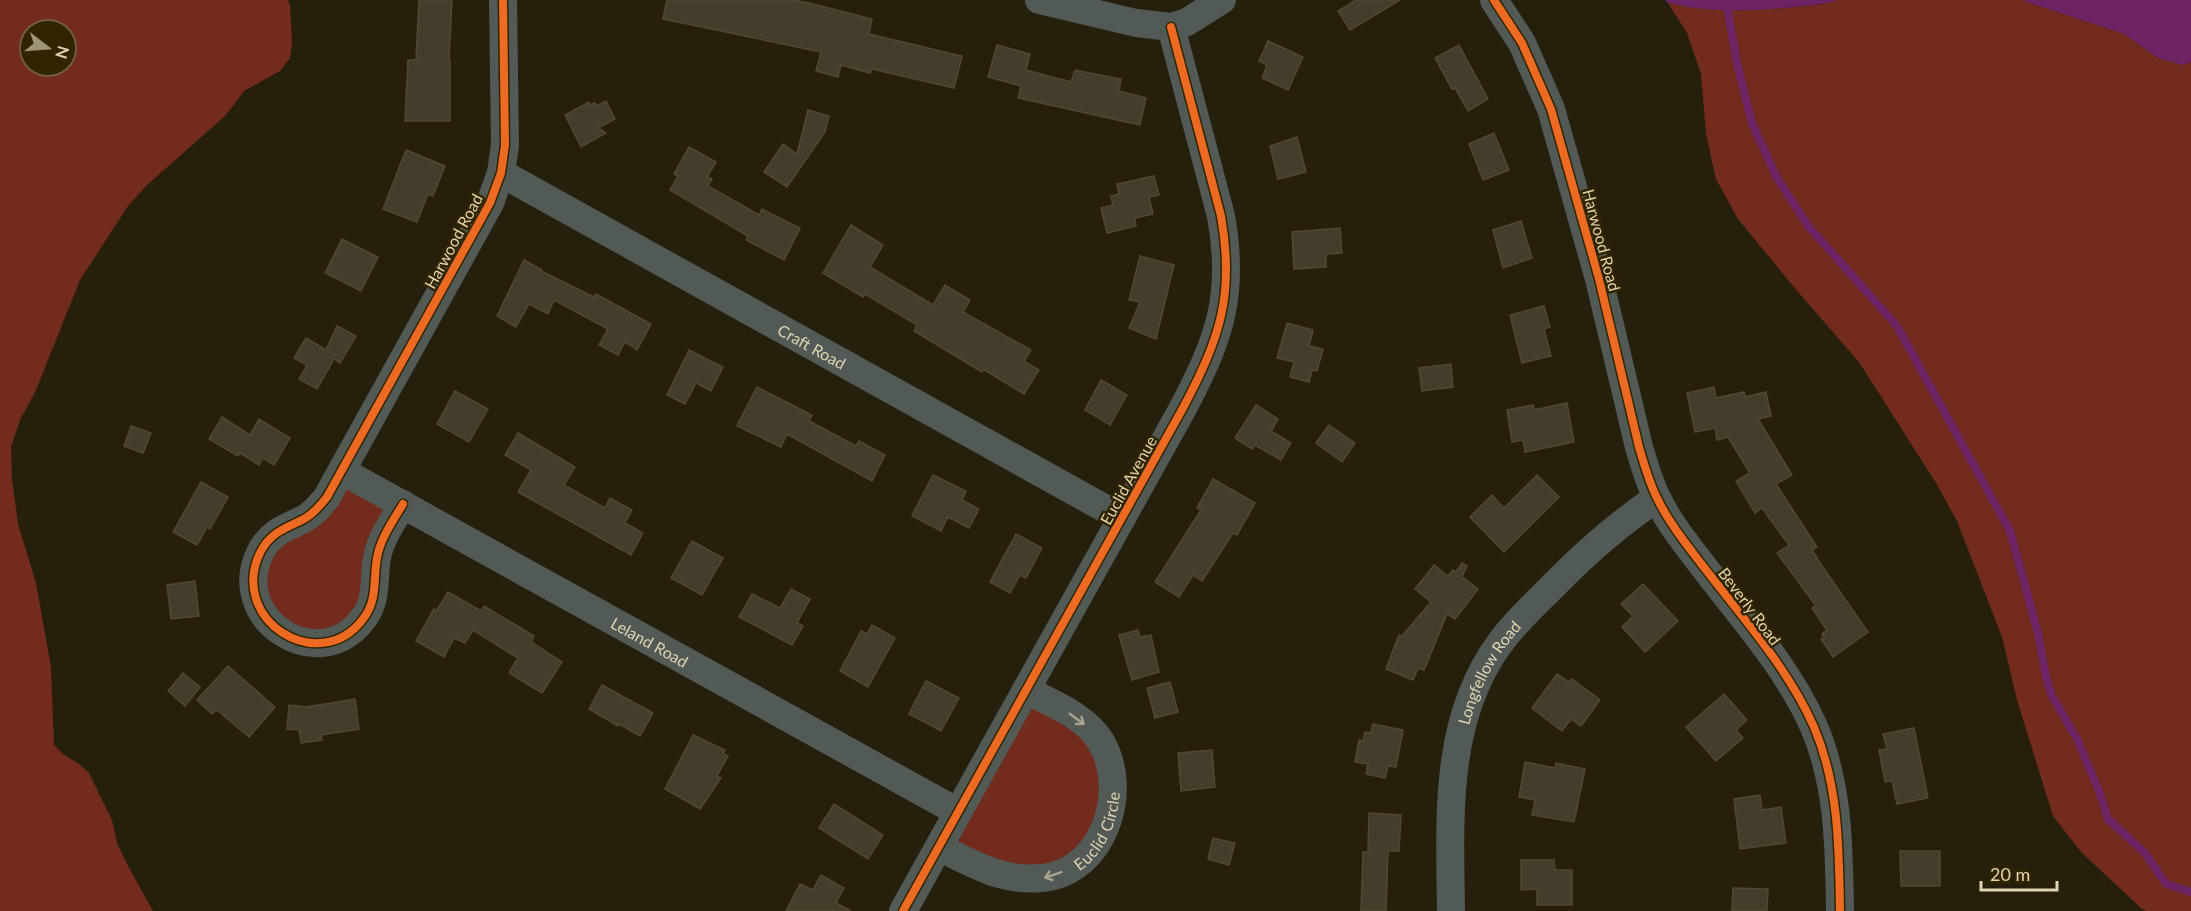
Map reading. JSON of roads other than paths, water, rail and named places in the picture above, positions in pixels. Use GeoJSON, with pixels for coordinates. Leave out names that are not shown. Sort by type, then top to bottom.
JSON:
{"type":"FeatureCollection","features":[{"type":"Feature","properties":{"kind":"street","name":"Harwood Road"},"geometry":{"type":"LineString","coordinates":[[403,504],[383,539],[377,556],[376,590],[371,607],[362,621],[350,632],[337,639],[306,642],[290,638],[277,630],[262,613],[254,591],[256,563],[268,540],[278,531],[316,510],[327,497],[490,203],[501,173],[505,145],[503,0]]}},
{"type":"Feature","properties":{"kind":"street"},"geometry":{"type":"LineString","coordinates":[[1039,0],[1136,23],[1171,27],[1188,22],[1222,0]]}},
{"type":"Feature","properties":{"kind":"street","name":"Harwood Road"},"geometry":{"type":"LineString","coordinates":[[1494,0],[1522,43],[1551,109],[1599,279],[1639,447],[1657,498]]}},
{"type":"Feature","properties":{"kind":"street","name":"Euclid Avenue"},"geometry":{"type":"LineString","coordinates":[[903,911],[1200,376],[1214,341],[1226,295],[1228,268],[1221,216],[1171,27]]}},
{"type":"Feature","properties":{"kind":"street","name":"Craft Road"},"geometry":{"type":"LineString","coordinates":[[501,173],[1122,518]]}},
{"type":"Feature","properties":{"kind":"street","name":"Leland Road"},"geometry":{"type":"LineString","coordinates":[[342,471],[958,812]]}},
{"type":"Feature","properties":{"kind":"street","name":"Longfellow Road"},"geometry":{"type":"LineString","coordinates":[[1451,911],[1450,818],[1456,754],[1471,695],[1500,643],[1522,617],[1582,557],[1616,527],[1657,498]]}},
{"type":"Feature","properties":{"kind":"street","name":"Beverly Road"},"geometry":{"type":"LineString","coordinates":[[1657,498],[1688,547],[1770,655],[1801,702],[1814,727],[1824,755],[1836,814],[1840,911]]}},
{"type":"Feature","properties":{"kind":"street","name":"Euclid Circle"},"geometry":{"type":"LineString","coordinates":[[939,847],[1001,876],[1043,878],[1072,867],[1088,855],[1100,839],[1109,820],[1113,800],[1109,760],[1100,740],[1086,725],[1068,712],[1026,690]]}},
{"type":"Feature","properties":{"kind":"waterway"},"geometry":{"type":"LineString","coordinates":[[1728,12],[1737,63],[1752,123],[1777,178],[1809,227],[1897,326],[2010,531],[2038,633],[2052,696],[2077,739],[2108,819],[2145,853],[2166,884],[2191,892]]}}]}
